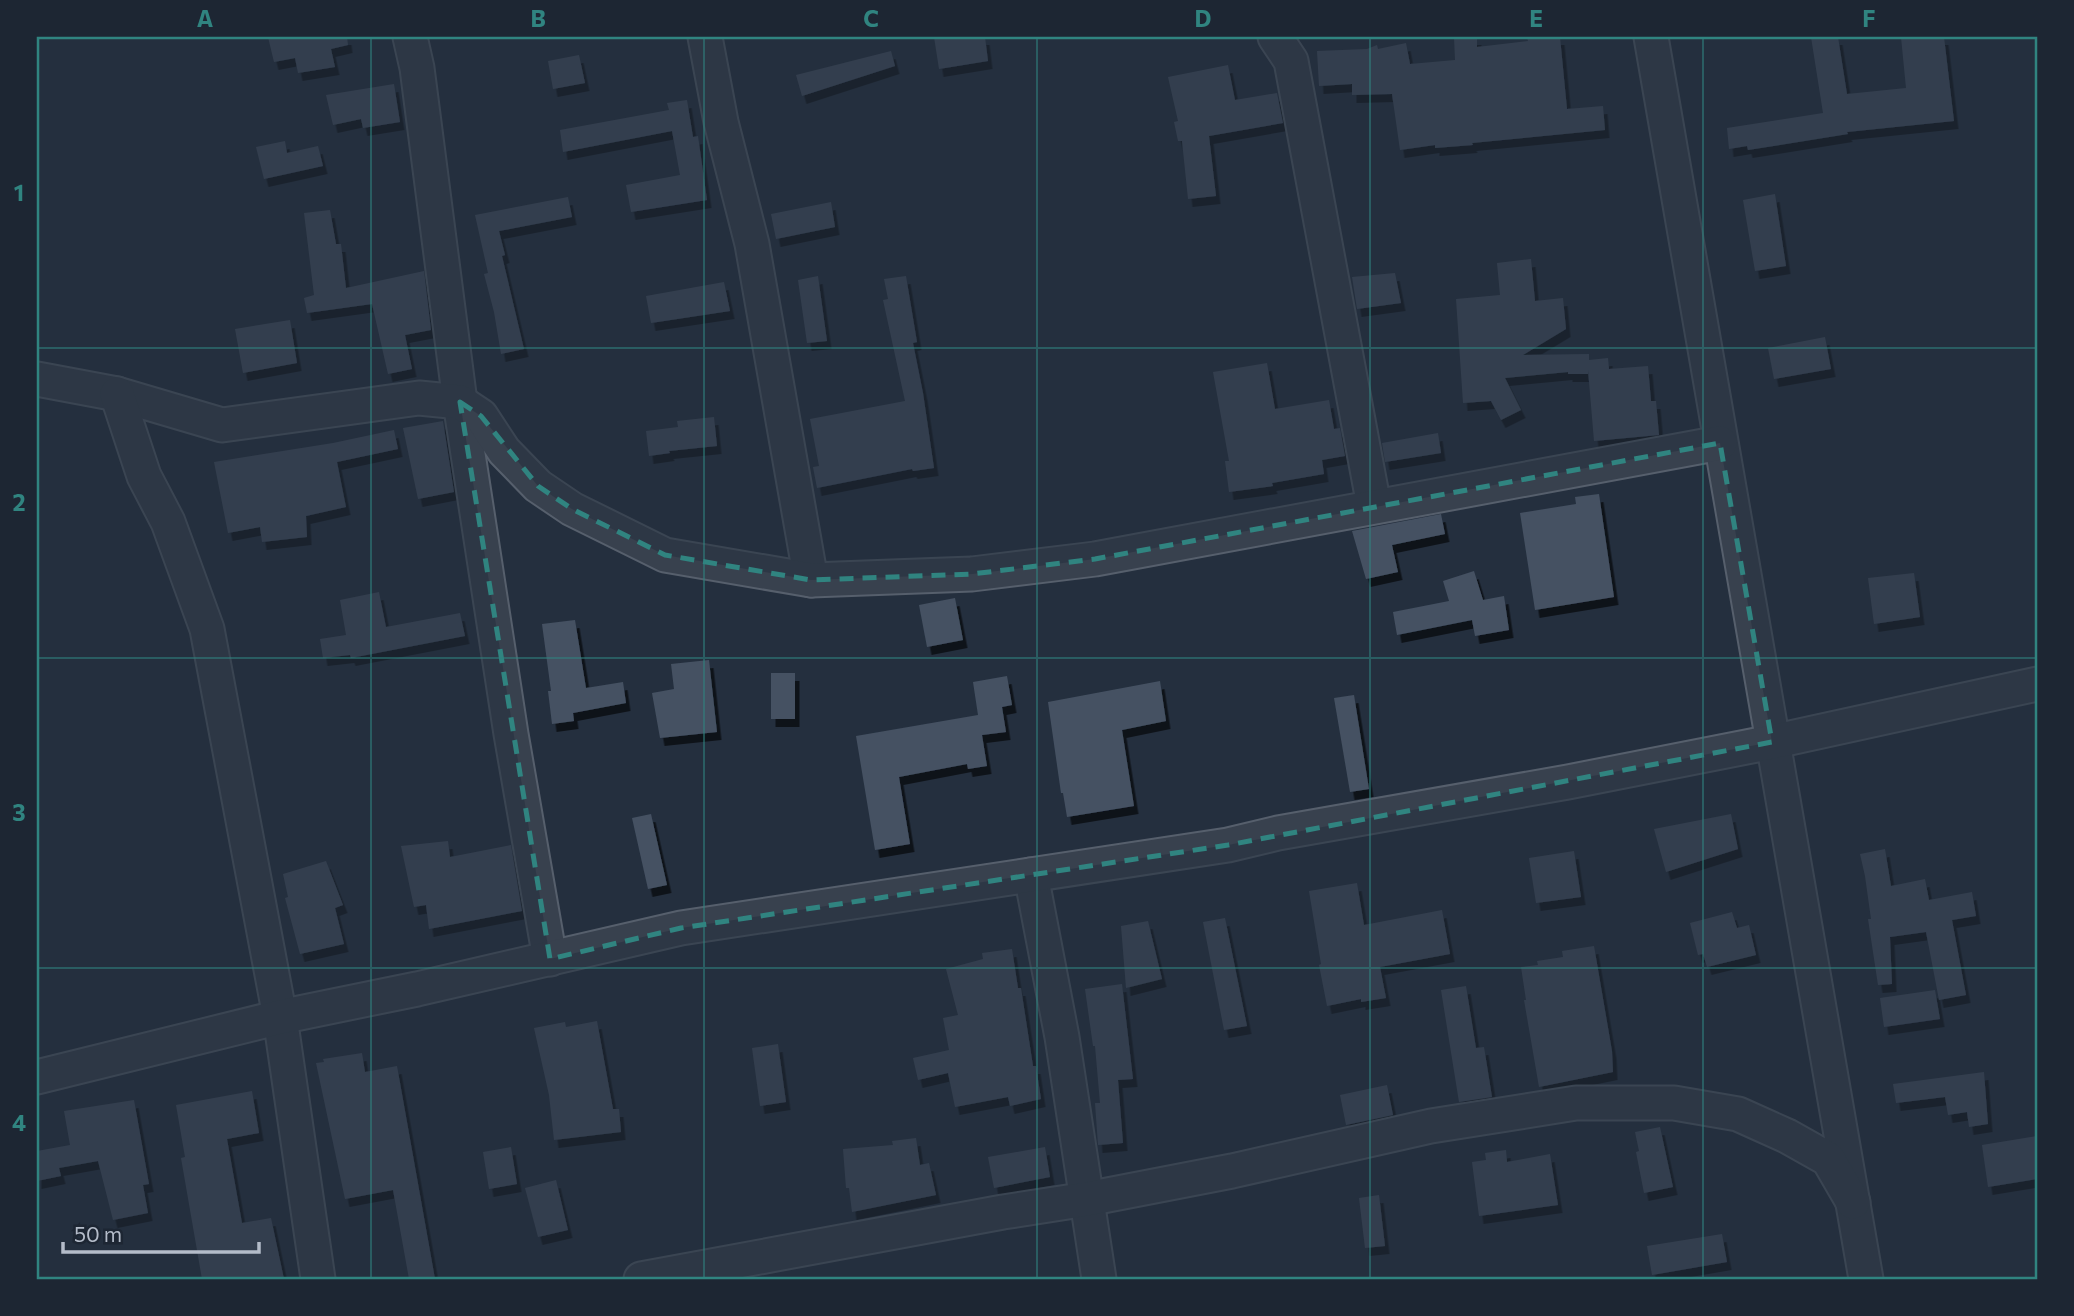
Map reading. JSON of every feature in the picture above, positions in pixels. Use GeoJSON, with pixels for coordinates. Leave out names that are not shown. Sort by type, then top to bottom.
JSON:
{"type":"FeatureCollection","features":[{"type":"Feature","properties":{"kind":"street"},"geometry":{"type":"LineString","coordinates":[[410,37],[417,68],[460,402],[511,734],[550,959]]}},
{"type":"Feature","properties":{"kind":"street"},"geometry":{"type":"LineString","coordinates":[[705,37],[721,122],[752,244],[811,580]]}},
{"type":"Feature","properties":{"kind":"street"},"geometry":{"type":"LineString","coordinates":[[1275,37],[1290,61],[1374,506]]}},
{"type":"Feature","properties":{"kind":"street"},"geometry":{"type":"LineString","coordinates":[[1651,37],[1867,1279]]}},
{"type":"Feature","properties":{"kind":"street"},"geometry":{"type":"LineString","coordinates":[[37,379],[117,394],[222,425],[419,398],[460,402],[481,416],[505,451],[538,486],[583,515],[665,555],[811,580],[972,573],[1095,559],[1720,443]]}},
{"type":"Feature","properties":{"kind":"street"},"geometry":{"type":"LineString","coordinates":[[117,394],[144,476],[168,522],[207,629],[279,1017],[318,1279]]}},
{"type":"Feature","properties":{"kind":"street"},"geometry":{"type":"LineString","coordinates":[[37,1077],[279,1017],[681,928],[1228,845],[1278,832],[1568,782],[1772,742],[2037,684]]}},
{"type":"Feature","properties":{"kind":"street"},"geometry":{"type":"LineString","coordinates":[[1031,875],[1062,1037],[1099,1279]]}},
{"type":"Feature","properties":{"kind":"street"},"geometry":{"type":"LineString","coordinates":[[641,1279],[1232,1171],[1432,1126],[1576,1103],[1674,1103],[1738,1114],[1828,1160],[1853,1202]]}},
{"type":"Feature","properties":{"kind":"highlighted area"},"geometry":{"type":"Polygon","coordinates":[[[460,402],[481,416],[538,486],[572,509],[665,555],[811,580],[972,574],[1095,559],[1720,443],[1772,742],[1228,845],[681,928],[550,959],[460,402]]]}},
{"type":"Feature","properties":{"kind":"building"},"geometry":{"type":"Polygon","coordinates":[[[268,37],[347,37],[348,45],[331,49],[335,67],[298,73],[295,58],[274,62],[268,37]]]}},
{"type":"Feature","properties":{"kind":"building"},"geometry":{"type":"Polygon","coordinates":[[[934,37],[985,37],[988,61],[939,69],[934,37]]]}},
{"type":"Feature","properties":{"kind":"building"},"geometry":{"type":"Polygon","coordinates":[[[1454,37],[1477,37],[1477,47],[1528,41],[1527,37],[1560,37],[1567,109],[1603,106],[1605,130],[1472,143],[1473,145],[1435,148],[1435,145],[1400,150],[1392,94],[1352,95],[1352,84],[1319,86],[1317,51],[1367,49],[1377,45],[1378,49],[1406,43],[1410,64],[1455,60],[1454,37]]]}},
{"type":"Feature","properties":{"kind":"building"},"geometry":{"type":"Polygon","coordinates":[[[1811,37],[1838,37],[1847,94],[1906,88],[1901,37],[1944,37],[1954,121],[1847,132],[1848,134],[1748,150],[1747,146],[1729,149],[1727,128],[1823,113],[1811,37]]]}},
{"type":"Feature","properties":{"kind":"building"},"geometry":{"type":"Polygon","coordinates":[[[891,51],[895,66],[802,96],[796,75],[891,51]]]}},
{"type":"Feature","properties":{"kind":"building"},"geometry":{"type":"Polygon","coordinates":[[[579,55],[585,83],[553,89],[548,61],[579,55]]]}},
{"type":"Feature","properties":{"kind":"building"},"geometry":{"type":"Polygon","coordinates":[[[1228,65],[1235,100],[1277,93],[1283,123],[1209,136],[1216,196],[1188,199],[1182,141],[1178,141],[1174,122],[1178,121],[1168,77],[1228,65]]]}},
{"type":"Feature","properties":{"kind":"building"},"geometry":{"type":"Polygon","coordinates":[[[394,84],[400,122],[363,128],[361,119],[333,125],[326,95],[394,84]]]}},
{"type":"Feature","properties":{"kind":"building"},"geometry":{"type":"Polygon","coordinates":[[[687,100],[693,137],[698,136],[707,200],[631,212],[626,185],[680,175],[672,131],[563,152],[560,130],[669,110],[667,103],[687,100]]]}},
{"type":"Feature","properties":{"kind":"building"},"geometry":{"type":"Polygon","coordinates":[[[285,141],[287,153],[318,146],[323,166],[264,179],[256,147],[285,141]]]}},
{"type":"Feature","properties":{"kind":"building"},"geometry":{"type":"Polygon","coordinates":[[[1775,194],[1786,266],[1755,271],[1743,200],[1775,194]]]}},
{"type":"Feature","properties":{"kind":"building"},"geometry":{"type":"Polygon","coordinates":[[[568,197],[572,217],[499,231],[505,255],[502,256],[524,349],[501,354],[484,274],[488,273],[475,215],[568,197]]]}},
{"type":"Feature","properties":{"kind":"building"},"geometry":{"type":"Polygon","coordinates":[[[831,202],[835,227],[776,239],[771,214],[831,202]]]}},
{"type":"Feature","properties":{"kind":"building"},"geometry":{"type":"Polygon","coordinates":[[[330,210],[336,244],[341,244],[346,288],[424,271],[431,330],[405,335],[412,369],[388,374],[372,304],[307,313],[304,298],[314,295],[304,213],[330,210]]]}},
{"type":"Feature","properties":{"kind":"building"},"geometry":{"type":"Polygon","coordinates":[[[1531,259],[1535,301],[1563,298],[1566,329],[1523,355],[1589,354],[1589,360],[1608,358],[1609,369],[1648,366],[1651,401],[1656,401],[1659,435],[1594,441],[1588,370],[1588,374],[1568,372],[1505,378],[1521,410],[1501,420],[1491,401],[1463,403],[1456,299],[1500,295],[1497,263],[1531,259]]]}},
{"type":"Feature","properties":{"kind":"building"},"geometry":{"type":"Polygon","coordinates":[[[1395,273],[1401,303],[1357,309],[1352,277],[1395,273]]]}},
{"type":"Feature","properties":{"kind":"building"},"geometry":{"type":"Polygon","coordinates":[[[818,276],[827,341],[807,343],[798,280],[818,276]]]}},
{"type":"Feature","properties":{"kind":"building"},"geometry":{"type":"Polygon","coordinates":[[[906,276],[917,342],[913,343],[934,468],[912,469],[817,488],[813,467],[819,466],[810,419],[905,401],[883,300],[888,299],[884,279],[906,276]]]}},
{"type":"Feature","properties":{"kind":"building"},"geometry":{"type":"Polygon","coordinates":[[[724,282],[730,311],[651,323],[646,296],[724,282]]]}},
{"type":"Feature","properties":{"kind":"building"},"geometry":{"type":"Polygon","coordinates":[[[290,320],[297,363],[243,373],[235,329],[290,320]]]}},
{"type":"Feature","properties":{"kind":"building"},"geometry":{"type":"Polygon","coordinates":[[[1825,337],[1831,369],[1774,379],[1768,348],[1825,337]]]}},
{"type":"Feature","properties":{"kind":"building"},"geometry":{"type":"Polygon","coordinates":[[[1267,363],[1275,409],[1329,400],[1334,429],[1340,428],[1345,456],[1322,460],[1324,474],[1272,483],[1273,486],[1229,492],[1225,461],[1229,461],[1213,372],[1267,363]]]}},
{"type":"Feature","properties":{"kind":"building"},"geometry":{"type":"Polygon","coordinates":[[[714,417],[717,446],[649,456],[646,431],[678,427],[677,421],[714,417]]]}},
{"type":"Feature","properties":{"kind":"building"},"geometry":{"type":"Polygon","coordinates":[[[443,421],[454,492],[418,499],[403,428],[443,421]]]}},
{"type":"Feature","properties":{"kind":"building"},"geometry":{"type":"Polygon","coordinates":[[[394,430],[398,449],[337,462],[346,507],[306,516],[307,537],[262,542],[260,527],[228,533],[214,462],[333,443],[394,430]]]}},
{"type":"Feature","properties":{"kind":"building"},"geometry":{"type":"Polygon","coordinates":[[[1438,433],[1441,453],[1385,462],[1382,443],[1438,433]]]}},
{"type":"Feature","properties":{"kind":"building"},"geometry":{"type":"Polygon","coordinates":[[[1599,494],[1614,597],[1535,610],[1520,513],[1576,504],[1575,497],[1599,494]]]}},
{"type":"Feature","properties":{"kind":"building"},"geometry":{"type":"Polygon","coordinates":[[[1441,514],[1445,534],[1392,545],[1398,572],[1366,579],[1352,531],[1441,514]]]}},
{"type":"Feature","properties":{"kind":"building"},"geometry":{"type":"Polygon","coordinates":[[[1474,571],[1483,600],[1504,596],[1509,630],[1475,636],[1472,620],[1397,635],[1393,612],[1449,601],[1443,581],[1474,571]]]}},
{"type":"Feature","properties":{"kind":"building"},"geometry":{"type":"Polygon","coordinates":[[[1914,573],[1920,617],[1874,624],[1868,578],[1914,573]]]}},
{"type":"Feature","properties":{"kind":"building"},"geometry":{"type":"Polygon","coordinates":[[[379,592],[386,627],[460,613],[465,636],[351,658],[350,655],[323,658],[320,639],[346,635],[340,600],[379,592]]]}},
{"type":"Feature","properties":{"kind":"building"},"geometry":{"type":"Polygon","coordinates":[[[955,598],[963,640],[927,647],[919,605],[955,598]]]}},
{"type":"Feature","properties":{"kind":"building"},"geometry":{"type":"Polygon","coordinates":[[[575,620],[586,688],[623,682],[626,703],[573,713],[574,721],[552,724],[548,691],[551,691],[542,624],[575,620]]]}},
{"type":"Feature","properties":{"kind":"building"},"geometry":{"type":"Polygon","coordinates":[[[709,660],[717,732],[660,738],[652,693],[674,689],[671,664],[709,660]]]}},
{"type":"Feature","properties":{"kind":"building"},"geometry":{"type":"Polygon","coordinates":[[[771,673],[795,673],[795,719],[771,719],[771,673]]]}},
{"type":"Feature","properties":{"kind":"building"},"geometry":{"type":"Polygon","coordinates":[[[1007,676],[1012,705],[1002,707],[1006,732],[982,735],[987,766],[968,769],[967,764],[899,777],[910,844],[875,850],[856,736],[978,715],[973,682],[1007,676]]]}},
{"type":"Feature","properties":{"kind":"building"},"geometry":{"type":"Polygon","coordinates":[[[1160,681],[1166,721],[1122,730],[1134,806],[1067,817],[1048,702],[1160,681]]]}},
{"type":"Feature","properties":{"kind":"building"},"geometry":{"type":"Polygon","coordinates":[[[1354,695],[1369,789],[1350,792],[1334,698],[1354,695]]]}},
{"type":"Feature","properties":{"kind":"building"},"geometry":{"type":"Polygon","coordinates":[[[651,814],[667,885],[648,889],[632,818],[651,814]]]}},
{"type":"Feature","properties":{"kind":"building"},"geometry":{"type":"Polygon","coordinates":[[[1731,814],[1738,849],[1666,872],[1654,829],[1731,814]]]}},
{"type":"Feature","properties":{"kind":"building"},"geometry":{"type":"Polygon","coordinates":[[[448,841],[450,857],[511,845],[522,911],[429,929],[426,905],[414,907],[401,846],[448,841]]]}},
{"type":"Feature","properties":{"kind":"building"},"geometry":{"type":"Polygon","coordinates":[[[1885,849],[1891,886],[1925,879],[1929,900],[1972,892],[1976,916],[1952,920],[1966,995],[1939,1000],[1926,932],[1890,937],[1892,984],[1878,985],[1860,854],[1885,849]]]}},
{"type":"Feature","properties":{"kind":"building"},"geometry":{"type":"Polygon","coordinates":[[[1574,851],[1581,897],[1536,903],[1529,858],[1574,851]]]}},
{"type":"Feature","properties":{"kind":"building"},"geometry":{"type":"Polygon","coordinates":[[[326,861],[343,905],[335,908],[344,944],[300,954],[285,898],[288,897],[283,874],[326,861]]]}},
{"type":"Feature","properties":{"kind":"building"},"geometry":{"type":"Polygon","coordinates":[[[1357,883],[1364,925],[1442,910],[1450,954],[1380,967],[1386,998],[1361,1002],[1361,999],[1327,1006],[1309,891],[1357,883]]]}},
{"type":"Feature","properties":{"kind":"building"},"geometry":{"type":"Polygon","coordinates":[[[1732,912],[1737,928],[1749,925],[1756,955],[1707,967],[1703,954],[1698,955],[1690,923],[1732,912]]]}},
{"type":"Feature","properties":{"kind":"building"},"geometry":{"type":"Polygon","coordinates":[[[1225,918],[1247,1026],[1224,1030],[1203,922],[1225,918]]]}},
{"type":"Feature","properties":{"kind":"building"},"geometry":{"type":"Polygon","coordinates":[[[1148,921],[1162,979],[1126,988],[1121,926],[1148,921]]]}},
{"type":"Feature","properties":{"kind":"building"},"geometry":{"type":"Polygon","coordinates":[[[1594,946],[1612,1051],[1613,1072],[1539,1087],[1521,967],[1538,965],[1537,961],[1563,957],[1562,951],[1594,946]]]}},
{"type":"Feature","properties":{"kind":"building"},"geometry":{"type":"Polygon","coordinates":[[[1012,949],[1041,1099],[1010,1106],[1008,1097],[955,1107],[948,1073],[918,1080],[913,1058],[949,1050],[943,1018],[958,1015],[946,969],[983,959],[982,953],[1012,949]]]}},
{"type":"Feature","properties":{"kind":"building"},"geometry":{"type":"Polygon","coordinates":[[[1122,984],[1133,1079],[1118,1080],[1123,1143],[1098,1145],[1095,1103],[1100,1103],[1095,1046],[1085,989],[1122,984]]]}},
{"type":"Feature","properties":{"kind":"building"},"geometry":{"type":"Polygon","coordinates":[[[1466,986],[1476,1048],[1484,1047],[1492,1097],[1459,1102],[1441,990],[1466,986]]]}},
{"type":"Feature","properties":{"kind":"building"},"geometry":{"type":"Polygon","coordinates":[[[1935,990],[1940,1019],[1884,1027],[1880,998],[1935,990]]]}},
{"type":"Feature","properties":{"kind":"building"},"geometry":{"type":"Polygon","coordinates":[[[597,1021],[613,1109],[619,1109],[621,1132],[554,1140],[549,1095],[534,1028],[565,1022],[566,1027],[597,1021]]]}},
{"type":"Feature","properties":{"kind":"building"},"geometry":{"type":"Polygon","coordinates":[[[778,1044],[786,1102],[760,1106],[752,1048],[778,1044]]]}},
{"type":"Feature","properties":{"kind":"building"},"geometry":{"type":"Polygon","coordinates":[[[362,1053],[365,1072],[397,1066],[435,1279],[409,1279],[393,1190],[345,1199],[316,1063],[324,1062],[323,1059],[362,1053]]]}},
{"type":"Feature","properties":{"kind":"building"},"geometry":{"type":"Polygon","coordinates":[[[1984,1072],[1988,1124],[1969,1127],[1967,1112],[1948,1115],[1945,1097],[1896,1103],[1893,1084],[1984,1072]]]}},
{"type":"Feature","properties":{"kind":"building"},"geometry":{"type":"Polygon","coordinates":[[[1387,1085],[1393,1115],[1346,1125],[1340,1095],[1387,1085]]]}},
{"type":"Feature","properties":{"kind":"building"},"geometry":{"type":"Polygon","coordinates":[[[252,1091],[259,1133],[227,1139],[242,1223],[271,1218],[284,1279],[202,1279],[181,1158],[185,1157],[176,1105],[252,1091]]]}},
{"type":"Feature","properties":{"kind":"building"},"geometry":{"type":"Polygon","coordinates":[[[134,1100],[149,1184],[143,1185],[148,1213],[113,1220],[98,1161],[59,1168],[61,1176],[37,1181],[37,1151],[70,1145],[64,1111],[134,1100]]]}},
{"type":"Feature","properties":{"kind":"building"},"geometry":{"type":"Polygon","coordinates":[[[1660,1127],[1673,1187],[1644,1193],[1635,1132],[1660,1127]]]}},
{"type":"Feature","properties":{"kind":"building"},"geometry":{"type":"Polygon","coordinates":[[[2037,1136],[2037,1179],[1988,1187],[1982,1145],[2037,1136]]]}},
{"type":"Feature","properties":{"kind":"building"},"geometry":{"type":"Polygon","coordinates":[[[916,1138],[920,1165],[929,1163],[936,1195],[852,1212],[849,1188],[846,1188],[843,1149],[893,1145],[892,1141],[916,1138]]]}},
{"type":"Feature","properties":{"kind":"building"},"geometry":{"type":"Polygon","coordinates":[[[511,1147],[517,1184],[489,1189],[483,1152],[511,1147]]]}},
{"type":"Feature","properties":{"kind":"building"},"geometry":{"type":"Polygon","coordinates":[[[1045,1147],[1050,1177],[994,1188],[988,1157],[1045,1147]]]}},
{"type":"Feature","properties":{"kind":"building"},"geometry":{"type":"Polygon","coordinates":[[[1506,1150],[1507,1162],[1550,1154],[1558,1205],[1479,1216],[1472,1162],[1486,1160],[1485,1153],[1506,1150]]]}},
{"type":"Feature","properties":{"kind":"building"},"geometry":{"type":"Polygon","coordinates":[[[556,1180],[568,1230],[538,1237],[525,1188],[556,1180]]]}},
{"type":"Feature","properties":{"kind":"building"},"geometry":{"type":"Polygon","coordinates":[[[1379,1195],[1385,1246],[1365,1248],[1359,1198],[1379,1195]]]}},
{"type":"Feature","properties":{"kind":"building"},"geometry":{"type":"Polygon","coordinates":[[[1722,1234],[1727,1262],[1652,1275],[1647,1246],[1722,1234]]]}}]}
